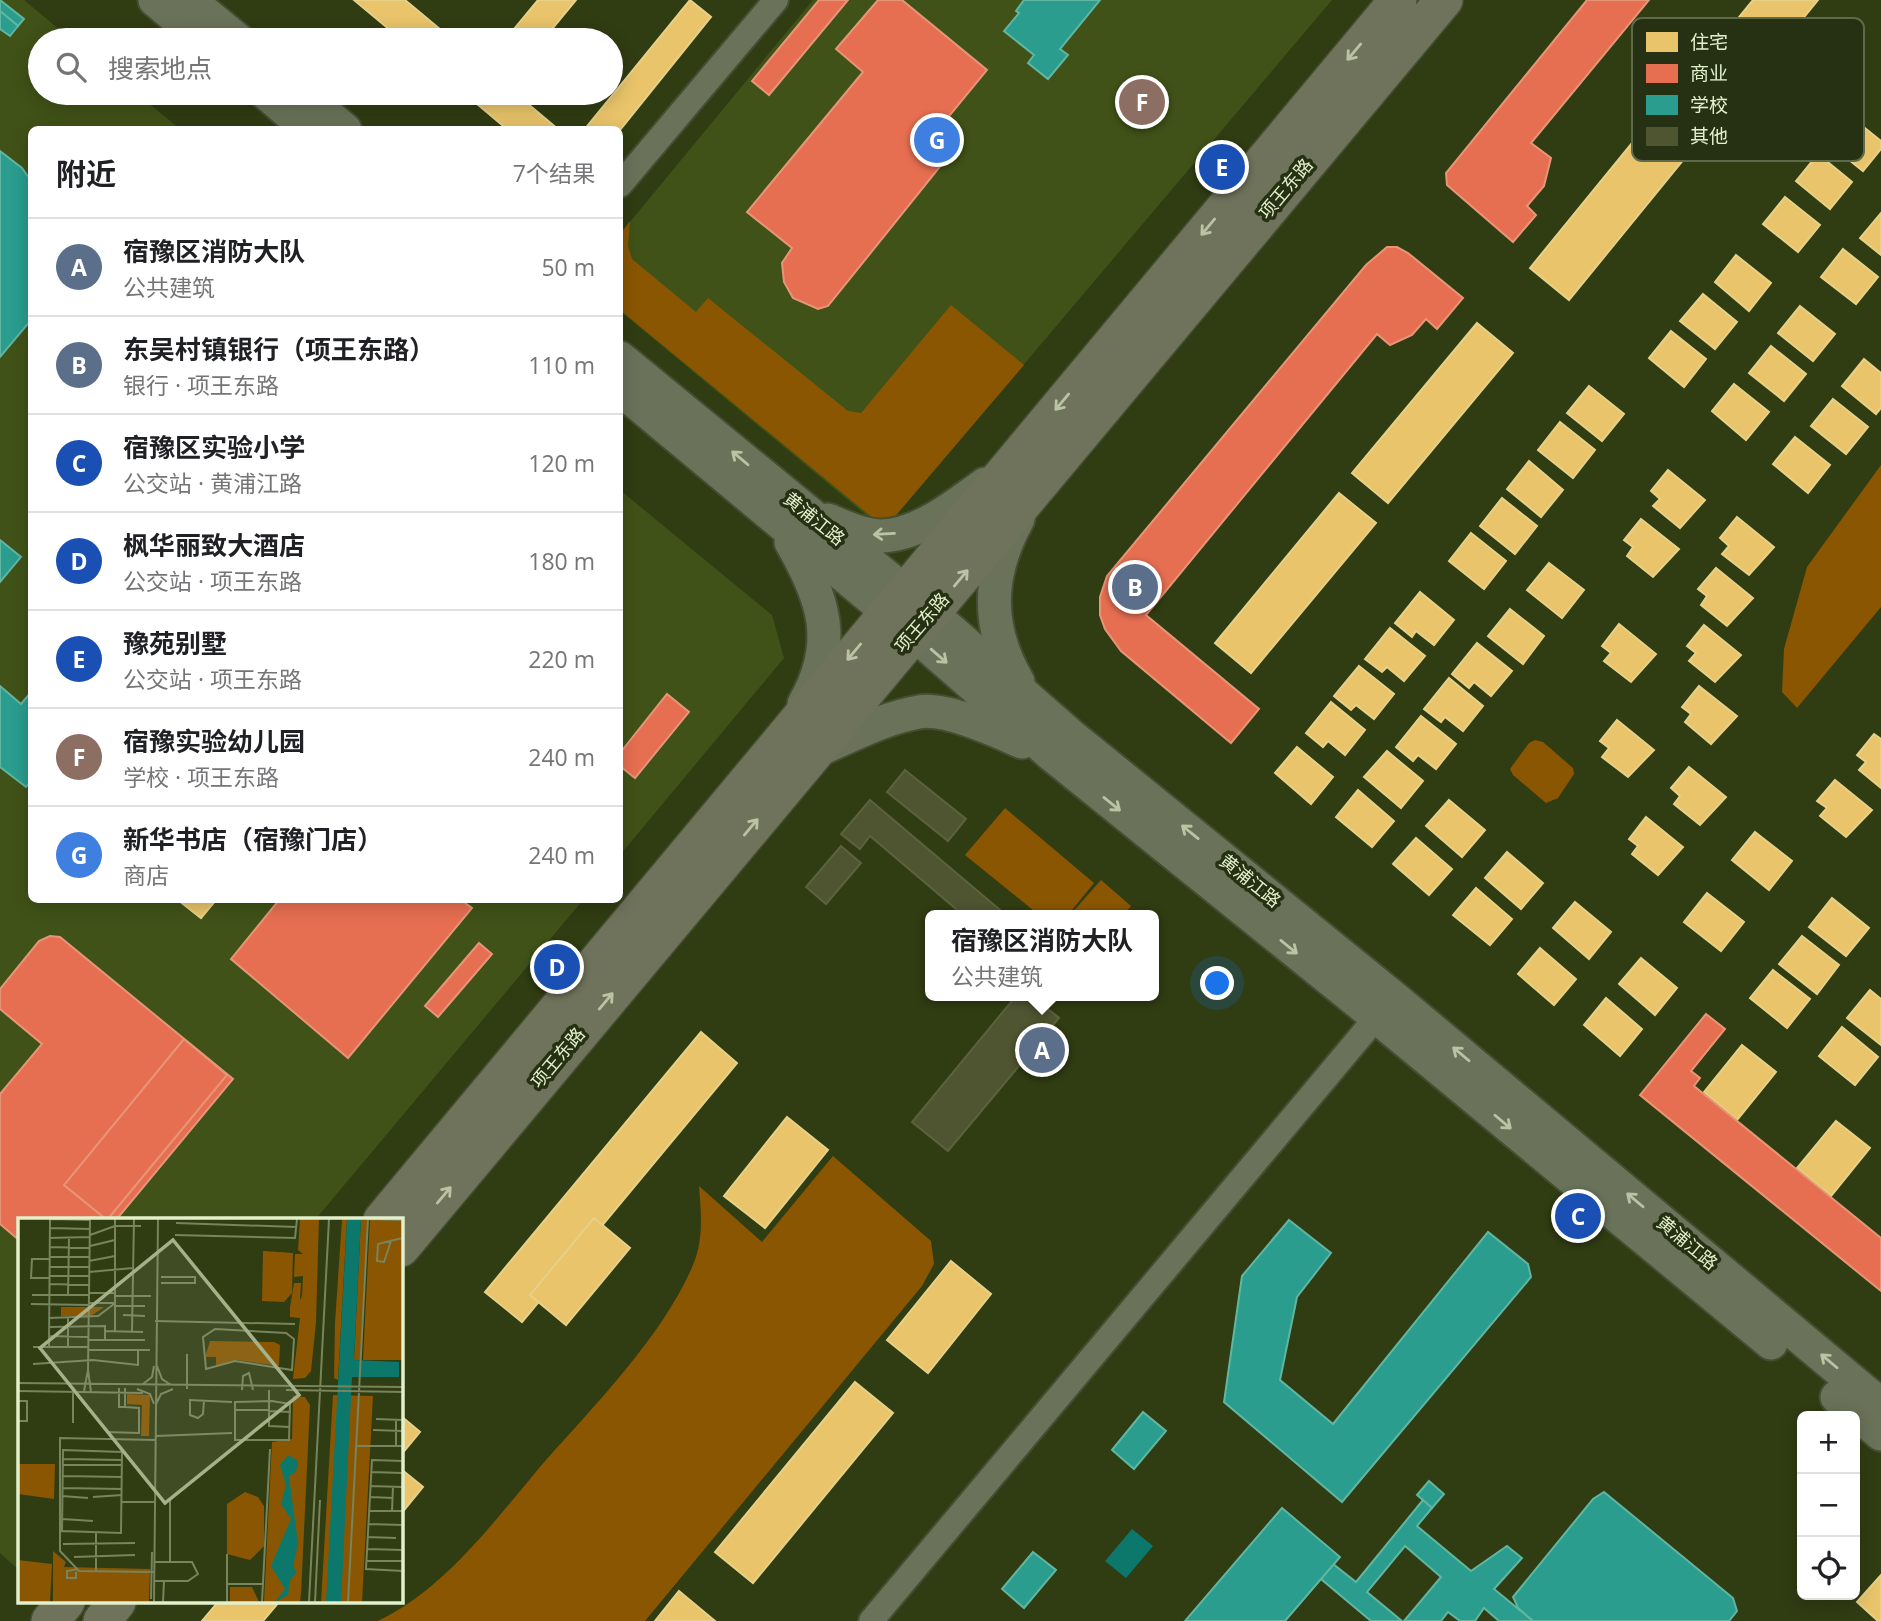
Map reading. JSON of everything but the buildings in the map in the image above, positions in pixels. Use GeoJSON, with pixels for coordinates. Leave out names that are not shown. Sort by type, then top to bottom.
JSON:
{"type":"FeatureCollection","features":[{"type":"Feature","properties":{"kind":"main road","name":"项王东路"},"geometry":{"type":"LineString","coordinates":[[1020,480],[1398,0]]}},
{"type":"Feature","properties":{"kind":"main road","name":"项王东路"},"geometry":{"type":"LineString","coordinates":[[384,1218],[801,740],[1020,480],[1444,0]]}},
{"type":"Feature","properties":{"kind":"main road","name":"项王东路"},"geometry":{"type":"LineString","coordinates":[[402,1247],[801,740]]}},
{"type":"Feature","properties":{"kind":"main road"},"geometry":{"type":"LineString","coordinates":[[50,1621],[64,1604]]}},
{"type":"Feature","properties":{"kind":"main road"},"geometry":{"type":"LineString","coordinates":[[102,1621],[115,1604]]}},
{"type":"Feature","properties":{"kind":"street"},"geometry":{"type":"LineString","coordinates":[[155,0],[189,28]]}},
{"type":"Feature","properties":{"kind":"street"},"geometry":{"type":"LineString","coordinates":[[189,0],[223,28]]}},
{"type":"Feature","properties":{"kind":"street"},"geometry":{"type":"LineString","coordinates":[[623,181],[776,0]]}},
{"type":"Feature","properties":{"kind":"street"},"geometry":{"type":"LineString","coordinates":[[280,105],[304,126]]}},
{"type":"Feature","properties":{"kind":"street"},"geometry":{"type":"LineString","coordinates":[[315,105],[340,126]]}},
{"type":"Feature","properties":{"kind":"street","name":"黄浦江路"},"geometry":{"type":"LineString","coordinates":[[623,361],[785,510],[909,613],[1060,745],[1881,1405]]}},
{"type":"Feature","properties":{"kind":"street","name":"黄浦江路"},"geometry":{"type":"LineString","coordinates":[[623,391],[785,510]]}},
{"type":"Feature","properties":{"kind":"street"},"geometry":{"type":"LineString","coordinates":[[785,510],[858,532],[892,534],[1020,480]]}},
{"type":"Feature","properties":{"kind":"street"},"geometry":{"type":"LineString","coordinates":[[1020,480],[995,585],[994,620],[1001,653],[1060,745]]}},
{"type":"Feature","properties":{"kind":"street"},"geometry":{"type":"LineString","coordinates":[[785,510],[823,613],[825,646],[819,678],[801,740],[870,727],[921,711],[1060,745]]}},
{"type":"Feature","properties":{"kind":"street"},"geometry":{"type":"LineString","coordinates":[[871,1621],[1385,1008]]}},
{"type":"Feature","properties":{"kind":"street","name":"黄浦江路"},"geometry":{"type":"LineString","coordinates":[[1385,1008],[1881,1434]]}},
{"type":"Feature","properties":{"kind":"shaded area"},"geometry":{"type":"Polygon","coordinates":[[[0,0],[24,0],[58,28],[28,28],[28,105],[151,105],[176,126],[28,126],[28,903],[580,903],[317,1218],[18,1218],[18,1569],[0,1553],[0,0]]]}},
{"type":"Feature","properties":{"kind":"shaded area"},"geometry":{"type":"Polygon","coordinates":[[[813,0],[1332,0],[884,530],[623,313],[623,230],[813,0]]]}},
{"type":"Feature","properties":{"kind":"shaded area"},"geometry":{"type":"Polygon","coordinates":[[[630,221],[628,246],[632,259],[696,312],[708,298],[848,411],[861,413],[951,305],[1024,365],[885,528],[623,312],[623,230],[630,221]]]}},
{"type":"Feature","properties":{"kind":"shaded area"},"geometry":{"type":"Polygon","coordinates":[[[1881,465],[1881,607],[1797,708],[1782,692],[1784,649],[1807,567],[1881,465]]]}},
{"type":"Feature","properties":{"kind":"shaded area"},"geometry":{"type":"Polygon","coordinates":[[[623,492],[772,615],[784,658],[623,851],[623,492]]]}},
{"type":"Feature","properties":{"kind":"shaded area"},"geometry":{"type":"Polygon","coordinates":[[[1535,740],[1543,742],[1573,768],[1574,774],[1558,798],[1546,803],[1513,775],[1510,769],[1529,743],[1535,740]]]}},
{"type":"Feature","properties":{"kind":"shaded area"},"geometry":{"type":"Polygon","coordinates":[[[1005,808],[1094,883],[1072,910],[1033,910],[965,855],[1005,808]]]}},
{"type":"Feature","properties":{"kind":"shaded area"},"geometry":{"type":"Polygon","coordinates":[[[1101,880],[1131,906],[1127,910],[1074,910],[1101,880]]]}},
{"type":"Feature","properties":{"kind":"shaded area"},"geometry":{"type":"Polygon","coordinates":[[[833,1156],[931,1241],[934,1264],[922,1286],[645,1621],[378,1621],[426,1590],[470,1550],[647,1342],[665,1317],[693,1265],[701,1226],[699,1186],[762,1242],[833,1156]]]}},
{"type":"Feature","properties":{"kind":"water"},"geometry":{"type":"Polygon","coordinates":[[[1132,1529],[1153,1546],[1126,1578],[1105,1561],[1132,1529]]]}},
{"type":"Feature","properties":{"kind":"place","name":"宿豫实验幼儿园"},"geometry":{"type":"Point","coordinates":[1142,102]}},
{"type":"Feature","properties":{"kind":"place","name":"新华书店（宿豫门店）"},"geometry":{"type":"Point","coordinates":[937,140]}},
{"type":"Feature","properties":{"kind":"place","name":"豫苑别墅"},"geometry":{"type":"Point","coordinates":[1222,167]}},
{"type":"Feature","properties":{"kind":"place","name":"东吴村镇银行（项王东路）"},"geometry":{"type":"Point","coordinates":[1135,587]}},
{"type":"Feature","properties":{"kind":"place","name":"枫华丽致大酒店"},"geometry":{"type":"Point","coordinates":[557,967]}},
{"type":"Feature","properties":{"kind":"place","name":"宿豫区消防大队"},"geometry":{"type":"Point","coordinates":[1042,1050]}},
{"type":"Feature","properties":{"kind":"place","name":"宿豫区实验小学"},"geometry":{"type":"Point","coordinates":[1578,1216]}}]}
